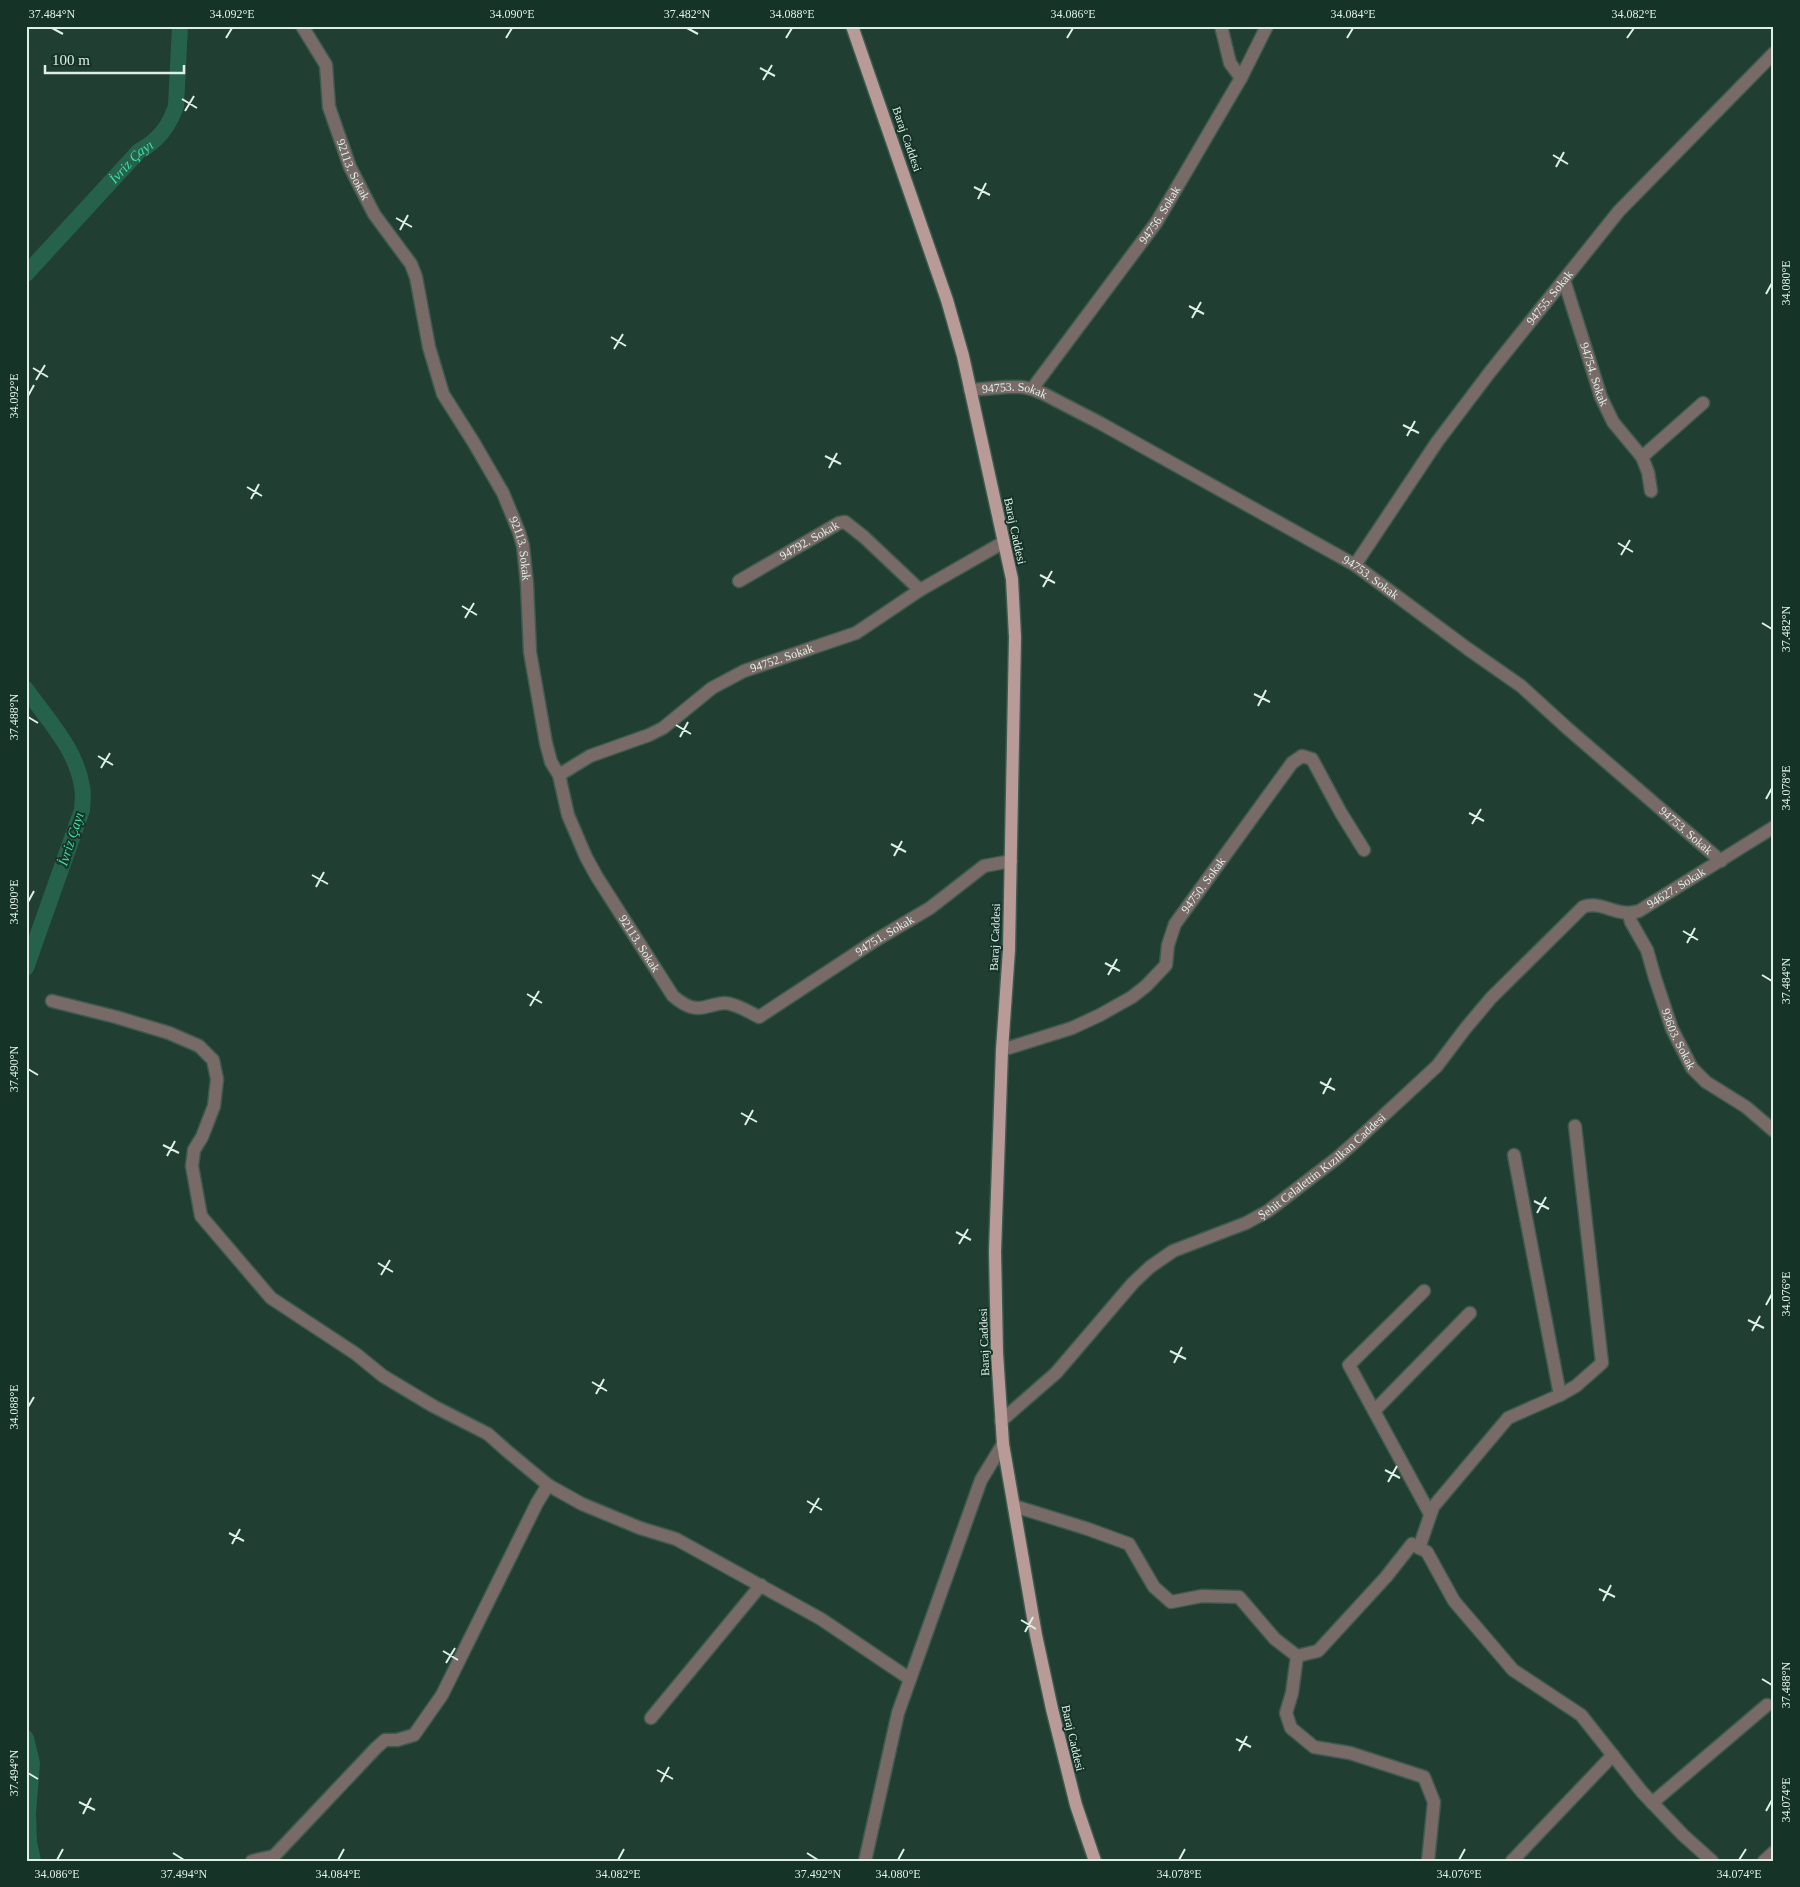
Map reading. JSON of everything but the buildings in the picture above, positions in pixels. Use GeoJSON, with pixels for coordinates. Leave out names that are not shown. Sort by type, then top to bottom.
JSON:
{"type":"FeatureCollection","features":[{"type":"Feature","properties":{"kind":"main road","name":"Baraj Caddesi"},"geometry":{"type":"LineString","coordinates":[[852,26],[944,291],[963,356],[1012,579],[1015,638],[1010,950],[1002,1050],[995,1251],[997,1353],[1001,1421],[1003,1444],[1036,1635],[1076,1805],[1095,1861]]}},
{"type":"Feature","properties":{"kind":"street","name":"92113. Sokak"},"geometry":{"type":"LineString","coordinates":[[302,26],[326,65],[329,107],[350,167],[374,214],[407,258],[416,276],[429,346],[443,394],[503,493],[519,532],[525,563],[528,637],[546,743],[551,762],[559,775],[568,815],[586,857],[673,996],[683,1005],[690,1008],[699,1009],[725,1003],[737,1006],[759,1017]]}},
{"type":"Feature","properties":{"kind":"street"},"geometry":{"type":"LineString","coordinates":[[1221,26],[1230,63],[1242,78]]}},
{"type":"Feature","properties":{"kind":"street","name":"94756. Sokak"},"geometry":{"type":"LineString","coordinates":[[1032,389],[1156,223],[1242,78],[1267,26]]}},
{"type":"Feature","properties":{"kind":"street","name":"94755. Sokak"},"geometry":{"type":"LineString","coordinates":[[1355,565],[1437,442],[1490,372],[1619,211],[1774,53]]}},
{"type":"Feature","properties":{"kind":"street","name":"94754. Sokak"},"geometry":{"type":"LineString","coordinates":[[1564,280],[1604,404],[1613,422],[1642,457],[1648,472],[1651,492]]}},
{"type":"Feature","properties":{"kind":"street","name":"94753. Sokak"},"geometry":{"type":"LineString","coordinates":[[970,390],[1008,387],[1032,389],[1100,423],[1355,565],[1521,686],[1721,861]]}},
{"type":"Feature","properties":{"kind":"street"},"geometry":{"type":"LineString","coordinates":[[1642,457],[1703,403]]}},
{"type":"Feature","properties":{"kind":"street","name":"94792. Sokak"},"geometry":{"type":"LineString","coordinates":[[739,580],[839,523],[845,522],[920,590]]}},
{"type":"Feature","properties":{"kind":"street","name":"94752. Sokak"},"geometry":{"type":"LineString","coordinates":[[559,775],[590,756],[649,735],[663,728],[712,688],[744,671],[856,632],[920,590],[1004,542]]}},
{"type":"Feature","properties":{"kind":"street","name":"94750. Sokak"},"geometry":{"type":"LineString","coordinates":[[1002,1050],[1072,1028],[1100,1016],[1132,997],[1163,970],[1168,959],[1168,945],[1175,924],[1292,763],[1302,756],[1312,759],[1341,813],[1364,850]]}},
{"type":"Feature","properties":{"kind":"street","name":"94627. Sokak"},"geometry":{"type":"LineString","coordinates":[[1629,914],[1652,905],[1774,827]]}},
{"type":"Feature","properties":{"kind":"street","name":"94751. Sokak"},"geometry":{"type":"LineString","coordinates":[[759,1017],[876,940],[930,908],[984,866],[1011,861]]}},
{"type":"Feature","properties":{"kind":"street","name":"Şehit Celalettin Kızılkan Caddesi"},"geometry":{"type":"LineString","coordinates":[[1001,1421],[1056,1373],[1133,1283],[1150,1267],[1174,1251],[1246,1223],[1268,1211],[1343,1153],[1437,1066],[1491,998],[1528,963],[1574,914],[1589,905],[1629,914]]}},
{"type":"Feature","properties":{"kind":"street","name":"93603. Sokak"},"geometry":{"type":"LineString","coordinates":[[1629,914],[1631,922],[1648,950],[1669,1021],[1692,1068],[1706,1082],[1746,1107],[1774,1130]]}},
{"type":"Feature","properties":{"kind":"street"},"geometry":{"type":"LineString","coordinates":[[52,1001],[169,1033],[199,1046],[213,1060],[218,1079],[214,1106],[202,1137],[194,1150],[192,1166],[200,1216],[271,1298],[356,1354],[383,1376],[433,1406],[488,1434],[548,1485],[591,1508],[640,1528],[676,1539],[821,1619],[910,1680]]}},
{"type":"Feature","properties":{"kind":"street"},"geometry":{"type":"LineString","coordinates":[[1419,1548],[1433,1507],[1508,1418],[1560,1396],[1576,1386],[1602,1363],[1575,1126]]}},
{"type":"Feature","properties":{"kind":"street"},"geometry":{"type":"LineString","coordinates":[[1514,1156],[1560,1396]]}},
{"type":"Feature","properties":{"kind":"street"},"geometry":{"type":"LineString","coordinates":[[1424,1290],[1349,1365],[1430,1514]]}},
{"type":"Feature","properties":{"kind":"street"},"geometry":{"type":"LineString","coordinates":[[1374,1410],[1470,1313]]}},
{"type":"Feature","properties":{"kind":"street"},"geometry":{"type":"LineString","coordinates":[[865,1861],[898,1713],[981,1480],[1003,1444]]}},
{"type":"Feature","properties":{"kind":"street"},"geometry":{"type":"LineString","coordinates":[[252,1861],[274,1856],[376,1748],[386,1740],[397,1740],[414,1735],[442,1695],[537,1503],[548,1485]]}},
{"type":"Feature","properties":{"kind":"street"},"geometry":{"type":"LineString","coordinates":[[1014,1506],[1129,1544],[1154,1587],[1172,1602],[1202,1596],[1240,1597],[1275,1639],[1297,1656]]}},
{"type":"Feature","properties":{"kind":"street"},"geometry":{"type":"LineString","coordinates":[[1297,1656],[1318,1651],[1386,1577],[1412,1544],[1427,1552],[1454,1601],[1513,1670],[1581,1714],[1652,1803],[1712,1861]]}},
{"type":"Feature","properties":{"kind":"street"},"geometry":{"type":"LineString","coordinates":[[651,1718],[761,1585]]}},
{"type":"Feature","properties":{"kind":"street"},"geometry":{"type":"LineString","coordinates":[[1297,1656],[1292,1693],[1286,1712],[1291,1728],[1314,1747],[1350,1752],[1424,1777],[1434,1802],[1428,1861]]}},
{"type":"Feature","properties":{"kind":"street"},"geometry":{"type":"LineString","coordinates":[[1652,1803],[1767,1704]]}},
{"type":"Feature","properties":{"kind":"street"},"geometry":{"type":"LineString","coordinates":[[1512,1861],[1613,1755]]}},
{"type":"Feature","properties":{"kind":"street"},"geometry":{"type":"LineString","coordinates":[[1764,1861],[1774,1852]]}},
{"type":"Feature","properties":{"kind":"waterway","name":"İvriz Çayı"},"geometry":{"type":"LineString","coordinates":[[26,274],[139,151],[152,143],[166,127],[176,106],[180,26]]}},
{"type":"Feature","properties":{"kind":"waterway","name":"İvriz Çayı"},"geometry":{"type":"LineString","coordinates":[[26,689],[68,748],[79,773],[83,790],[82,810],[26,968]]}},
{"type":"Feature","properties":{"kind":"waterway","name":"İvriz Çayı"},"geometry":{"type":"LineString","coordinates":[[26,1738],[32,1763],[28,1813],[29,1842],[33,1861]]}}]}
